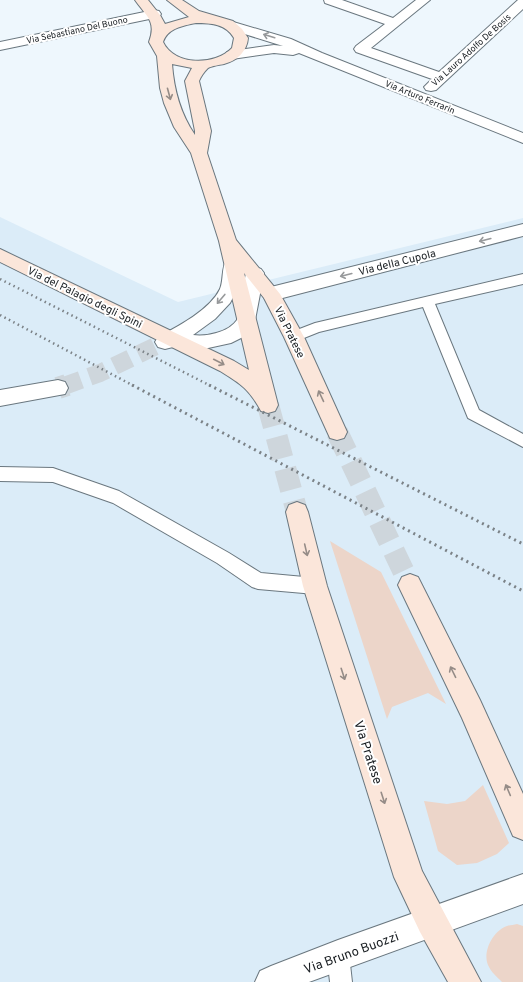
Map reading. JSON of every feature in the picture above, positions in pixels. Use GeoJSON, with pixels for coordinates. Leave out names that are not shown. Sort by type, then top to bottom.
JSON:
{"type":"FeatureCollection","features":[{"type":"Feature","properties":{"kind":"main road"},"geometry":{"type":"LineString","coordinates":[[141,0],[154,14],[158,22],[160,33],[170,26],[182,22],[196,19],[207,19]]}},
{"type":"Feature","properties":{"kind":"main road"},"geometry":{"type":"LineString","coordinates":[[164,56],[182,63],[205,64],[219,62],[232,55],[239,48],[241,38],[235,28],[230,24],[207,19],[194,14],[173,0]]}},
{"type":"Feature","properties":{"kind":"main road","name":"Via Pratese"},"geometry":{"type":"LineString","coordinates":[[160,33],[156,40],[156,46],[164,56],[167,88],[171,103],[182,127],[199,153],[228,241],[267,403]]}},
{"type":"Feature","properties":{"kind":"main road","name":"Via Pratese"},"geometry":{"type":"LineString","coordinates":[[199,153],[203,139],[203,131],[192,81],[196,72],[205,64]]}},
{"type":"Feature","properties":{"kind":"main road","name":"Via Pratese"},"geometry":{"type":"LineString","coordinates":[[228,241],[271,294],[294,337],[337,432]]}},
{"type":"Feature","properties":{"kind":"main road","name":"Via del Palagio degli Spini"},"geometry":{"type":"LineString","coordinates":[[0,255],[165,342],[215,360],[253,383],[259,389],[267,403]]}},
{"type":"Feature","properties":{"kind":"main road","name":"Via Pratese"},"geometry":{"type":"LineString","coordinates":[[297,512],[315,586],[409,877],[431,921],[465,982]]}},
{"type":"Feature","properties":{"kind":"main road"},"geometry":{"type":"LineString","coordinates":[[410,584],[471,709],[523,826]]}},
{"type":"Feature","properties":{"kind":"street"},"geometry":{"type":"LineString","coordinates":[[330,0],[394,23]]}},
{"type":"Feature","properties":{"kind":"street"},"geometry":{"type":"LineString","coordinates":[[424,0],[361,49],[441,77]]}},
{"type":"Feature","properties":{"kind":"street","name":"Via Lauro Adolfo De Bosis"},"geometry":{"type":"LineString","coordinates":[[419,97],[523,2]]}},
{"type":"Feature","properties":{"kind":"street","name":"Via Sebastiano Del Buono"},"geometry":{"type":"LineString","coordinates":[[0,46],[154,14]]}},
{"type":"Feature","properties":{"kind":"street","name":"Via Arturo Ferrarin"},"geometry":{"type":"LineString","coordinates":[[230,24],[286,42],[523,138]]}},
{"type":"Feature","properties":{"kind":"street","name":"Via Arturo Ferrarin"},"geometry":{"type":"LineString","coordinates":[[232,55],[282,49],[318,56]]}},
{"type":"Feature","properties":{"kind":"street","name":"Via della Cupola"},"geometry":{"type":"LineString","coordinates":[[271,294],[523,230]]}},
{"type":"Feature","properties":{"kind":"street"},"geometry":{"type":"LineString","coordinates":[[165,342],[211,311],[227,291],[233,263]]}},
{"type":"Feature","properties":{"kind":"street"},"geometry":{"type":"LineString","coordinates":[[246,320],[255,273]]}},
{"type":"Feature","properties":{"kind":"street","name":"Via del Palagio degli Spini"},"geometry":{"type":"LineString","coordinates":[[165,342],[199,343],[215,340],[240,330],[246,320]]}},
{"type":"Feature","properties":{"kind":"street"},"geometry":{"type":"LineString","coordinates":[[0,398],[58,388]]}},
{"type":"Feature","properties":{"kind":"street","name":"Via Bruno Buozzi"},"geometry":{"type":"LineString","coordinates":[[271,982],[340,968],[398,934],[523,889]]}},
{"type":"Feature","properties":{"kind":"lane"},"geometry":{"type":"LineString","coordinates":[[294,337],[315,328],[523,279]]}},
{"type":"Feature","properties":{"kind":"lane"},"geometry":{"type":"LineString","coordinates":[[427,301],[473,414],[523,441]]}},
{"type":"Feature","properties":{"kind":"lane"},"geometry":{"type":"LineString","coordinates":[[0,474],[53,475],[119,498],[223,558],[258,581],[315,586]]}},
{"type":"Feature","properties":{"kind":"shaded area"},"geometry":{"type":"Polygon","coordinates":[[[0,217],[178,302],[523,218],[523,982],[0,982],[0,217]]]}},
{"type":"Feature","properties":{"kind":"shaded area"},"geometry":{"type":"Polygon","coordinates":[[[330,541],[381,572],[446,704],[428,693],[392,707],[387,719],[330,541]]]}},
{"type":"Feature","properties":{"kind":"shaded area"},"geometry":{"type":"Polygon","coordinates":[[[483,785],[509,843],[497,854],[477,863],[457,865],[438,851],[424,801],[447,804],[465,801],[483,785]]]}},
{"type":"Feature","properties":{"kind":"shaded area"},"geometry":{"type":"Polygon","coordinates":[[[517,924],[523,926],[523,982],[502,982],[492,972],[488,965],[488,948],[494,936],[502,928],[517,924]]]}},
{"type":"Feature","properties":{"kind":"tunnel"},"geometry":{"type":"LineString","coordinates":[[64,386],[100,373],[160,344]]}},
{"type":"Feature","properties":{"kind":"tunnel"},"geometry":{"type":"LineString","coordinates":[[58,388],[64,386]]}},
{"type":"Feature","properties":{"kind":"tunnel"},"geometry":{"type":"LineString","coordinates":[[268,405],[297,512]]}},
{"type":"Feature","properties":{"kind":"tunnel"},"geometry":{"type":"LineString","coordinates":[[337,432],[410,585]]}},
{"type":"Feature","properties":{"kind":"railway"},"geometry":{"type":"LineString","coordinates":[[0,279],[211,386]]}},
{"type":"Feature","properties":{"kind":"railway"},"geometry":{"type":"LineString","coordinates":[[0,315],[134,386]]}},
{"type":"Feature","properties":{"kind":"railway"},"geometry":{"type":"LineString","coordinates":[[132,385],[523,591]]}},
{"type":"Feature","properties":{"kind":"railway"},"geometry":{"type":"LineString","coordinates":[[209,385],[523,544]]}}]}
